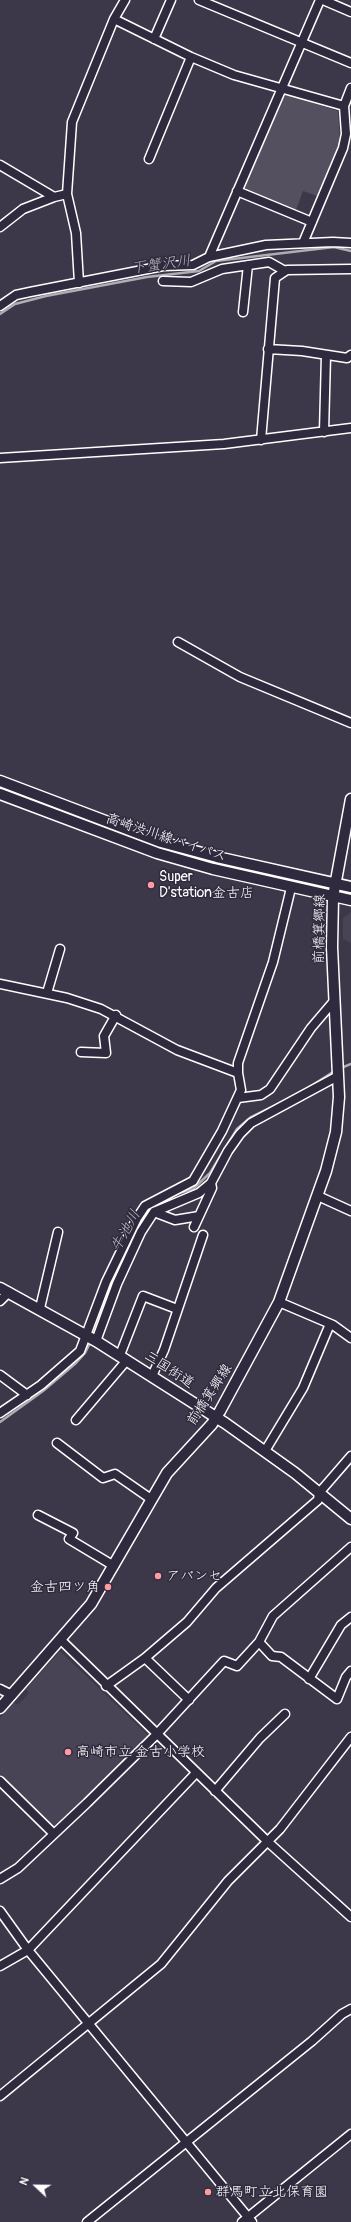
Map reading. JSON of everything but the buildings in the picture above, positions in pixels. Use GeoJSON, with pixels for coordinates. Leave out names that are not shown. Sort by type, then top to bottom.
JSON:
{"type":"FeatureCollection","features":[{"type":"Feature","properties":{"kind":"main road","name":"高崎渋川線バイパス"},"geometry":{"type":"LineString","coordinates":[[0,781],[161,842],[351,887]]}},
{"type":"Feature","properties":{"kind":"main road","name":"高崎渋川線バイパス"},"geometry":{"type":"LineString","coordinates":[[0,794],[157,853],[291,888],[351,900]]}},
{"type":"Feature","properties":{"kind":"main road","name":"前橋箕郷線"},"geometry":{"type":"LineString","coordinates":[[0,1708],[91,1604],[167,1473],[216,1417],[279,1302],[318,1196],[333,1149],[336,1132],[338,1114],[338,1075],[332,947],[333,897],[334,884],[351,799]]}},
{"type":"Feature","properties":{"kind":"main road","name":"三国街道"},"geometry":{"type":"LineString","coordinates":[[5,1290],[40,1308],[91,1338],[216,1417],[265,1451],[351,1519]]}},
{"type":"Feature","properties":{"kind":"street"},"geometry":{"type":"LineString","coordinates":[[79,283],[76,233],[66,194],[72,122],[114,19],[125,0]]}},
{"type":"Feature","properties":{"kind":"street"},"geometry":{"type":"LineString","coordinates":[[154,39],[171,0]]}},
{"type":"Feature","properties":{"kind":"street"},"geometry":{"type":"LineString","coordinates":[[199,0],[351,63]]}},
{"type":"Feature","properties":{"kind":"street"},"geometry":{"type":"LineString","coordinates":[[209,257],[302,42],[322,0],[351,12]]}},
{"type":"Feature","properties":{"kind":"street"},"geometry":{"type":"LineString","coordinates":[[114,19],[192,57],[234,75],[344,106]]}},
{"type":"Feature","properties":{"kind":"street"},"geometry":{"type":"LineString","coordinates":[[149,159],[192,57]]}},
{"type":"Feature","properties":{"kind":"street"},"geometry":{"type":"LineString","coordinates":[[304,243],[348,135],[344,106],[351,88]]}},
{"type":"Feature","properties":{"kind":"street"},"geometry":{"type":"LineString","coordinates":[[0,165],[54,197]]}},
{"type":"Feature","properties":{"kind":"street"},"geometry":{"type":"LineString","coordinates":[[238,191],[312,222]]}},
{"type":"Feature","properties":{"kind":"street"},"geometry":{"type":"LineString","coordinates":[[0,228],[23,209],[66,194]]}},
{"type":"Feature","properties":{"kind":"street"},"geometry":{"type":"LineString","coordinates":[[0,306],[16,295],[163,266],[193,265],[209,257],[266,245],[351,243]]}},
{"type":"Feature","properties":{"kind":"street"},"geometry":{"type":"LineString","coordinates":[[163,281],[191,282],[222,269],[269,262],[285,271]]}},
{"type":"Feature","properties":{"kind":"street"},"geometry":{"type":"LineString","coordinates":[[243,312],[248,265]]}},
{"type":"Feature","properties":{"kind":"street"},"geometry":{"type":"LineString","coordinates":[[261,440],[274,278],[285,271],[351,269]]}},
{"type":"Feature","properties":{"kind":"street"},"geometry":{"type":"LineString","coordinates":[[268,349],[302,350],[347,358],[351,356]]}},
{"type":"Feature","properties":{"kind":"street"},"geometry":{"type":"LineString","coordinates":[[324,432],[326,355]]}},
{"type":"Feature","properties":{"kind":"street"},"geometry":{"type":"LineString","coordinates":[[0,458],[261,440],[351,428]]}},
{"type":"Feature","properties":{"kind":"street"},"geometry":{"type":"LineString","coordinates":[[178,642],[240,677],[351,724]]}},
{"type":"Feature","properties":{"kind":"street"},"geometry":{"type":"LineString","coordinates":[[91,1338],[106,1282],[137,1218],[145,1206],[193,1181],[238,1098],[241,1090],[238,1063],[273,962],[291,888]]}},
{"type":"Feature","properties":{"kind":"street"},"geometry":{"type":"LineString","coordinates":[[47,993],[60,950]]}},
{"type":"Feature","properties":{"kind":"street"},"geometry":{"type":"LineString","coordinates":[[0,984],[47,993],[87,1004],[116,1015],[177,1050],[238,1073]]}},
{"type":"Feature","properties":{"kind":"street"},"geometry":{"type":"LineString","coordinates":[[238,1098],[261,1095],[270,1089],[311,1028],[334,1001]]}},
{"type":"Feature","properties":{"kind":"street"},"geometry":{"type":"LineString","coordinates":[[81,1052],[106,1052],[104,1036],[116,1015]]}},
{"type":"Feature","properties":{"kind":"street"},"geometry":{"type":"LineString","coordinates":[[0,1413],[27,1395],[80,1351],[91,1338],[141,1232],[154,1212],[200,1193],[211,1183],[240,1134],[251,1123],[338,1075]]}},
{"type":"Feature","properties":{"kind":"street"},"geometry":{"type":"LineString","coordinates":[[205,1160],[219,1168]]}},
{"type":"Feature","properties":{"kind":"street"},"geometry":{"type":"LineString","coordinates":[[194,1226],[212,1188],[211,1183]]}},
{"type":"Feature","properties":{"kind":"street"},"geometry":{"type":"LineString","coordinates":[[318,1196],[351,1211]]}},
{"type":"Feature","properties":{"kind":"street"},"geometry":{"type":"LineString","coordinates":[[154,1212],[176,1220],[199,1216]]}},
{"type":"Feature","properties":{"kind":"street"},"geometry":{"type":"LineString","coordinates":[[40,1308],[58,1232]]}},
{"type":"Feature","properties":{"kind":"street"},"geometry":{"type":"LineString","coordinates":[[152,1376],[164,1350],[203,1235]]}},
{"type":"Feature","properties":{"kind":"street"},"geometry":{"type":"LineString","coordinates":[[0,1301],[5,1290]]}},
{"type":"Feature","properties":{"kind":"street"},"geometry":{"type":"LineString","coordinates":[[76,1420],[124,1358],[144,1296],[177,1309]]}},
{"type":"Feature","properties":{"kind":"street"},"geometry":{"type":"LineString","coordinates":[[279,1302],[330,1324],[351,1338]]}},
{"type":"Feature","properties":{"kind":"street"},"geometry":{"type":"LineString","coordinates":[[265,1451],[303,1388],[330,1324]]}},
{"type":"Feature","properties":{"kind":"street"},"geometry":{"type":"LineString","coordinates":[[0,1375],[27,1395]]}},
{"type":"Feature","properties":{"kind":"street"},"geometry":{"type":"LineString","coordinates":[[57,1443],[103,1478],[115,1474],[151,1499]]}},
{"type":"Feature","properties":{"kind":"street"},"geometry":{"type":"LineString","coordinates":[[106,1686],[145,1658],[187,1622],[216,1588],[318,1500],[319,1493],[351,1456]]}},
{"type":"Feature","properties":{"kind":"street"},"geometry":{"type":"LineString","coordinates":[[38,1515],[73,1533],[69,1539],[114,1566]]}},
{"type":"Feature","properties":{"kind":"street"},"geometry":{"type":"LineString","coordinates":[[0,1879],[18,1868],[156,1735],[224,1661],[236,1666],[259,1642],[273,1616],[351,1547]]}},
{"type":"Feature","properties":{"kind":"street"},"geometry":{"type":"LineString","coordinates":[[309,1678],[341,1625],[351,1616]]}},
{"type":"Feature","properties":{"kind":"street"},"geometry":{"type":"LineString","coordinates":[[61,1640],[156,1735],[268,1842],[350,1914]]}},
{"type":"Feature","properties":{"kind":"street"},"geometry":{"type":"LineString","coordinates":[[259,1642],[272,1656],[281,1657],[336,1699],[346,1677],[351,1671]]}},
{"type":"Feature","properties":{"kind":"street"},"geometry":{"type":"LineString","coordinates":[[145,1658],[189,1700]]}},
{"type":"Feature","properties":{"kind":"street"},"geometry":{"type":"LineString","coordinates":[[0,1689],[12,1695]]}},
{"type":"Feature","properties":{"kind":"street"},"geometry":{"type":"LineString","coordinates":[[215,1791],[260,1738],[285,1714]]}},
{"type":"Feature","properties":{"kind":"street"},"geometry":{"type":"LineString","coordinates":[[0,2096],[161,1964],[228,1881],[268,1842],[347,1748],[351,1737]]}},
{"type":"Feature","properties":{"kind":"street"},"geometry":{"type":"LineString","coordinates":[[0,1966],[28,1950],[196,1773]]}},
{"type":"Feature","properties":{"kind":"street"},"geometry":{"type":"LineString","coordinates":[[0,1782],[53,1834]]}},
{"type":"Feature","properties":{"kind":"street"},"geometry":{"type":"LineString","coordinates":[[0,1911],[28,1950],[248,2220],[351,2134]]}},
{"type":"Feature","properties":{"kind":"street"},"geometry":{"type":"LineString","coordinates":[[88,2222],[185,2141],[312,2041],[342,2014],[351,2009]]}},
{"type":"Feature","properties":{"kind":"shaded area"},"geometry":{"type":"Polygon","coordinates":[[[288,95],[338,111],[340,142],[317,196],[303,191],[296,210],[247,190],[245,186],[284,97],[288,95]]]}},
{"type":"Feature","properties":{"kind":"shaded area"},"geometry":{"type":"Polygon","coordinates":[[[351,912],[351,943],[343,939],[343,918],[351,912]]]}},
{"type":"Feature","properties":{"kind":"shaded area","name":"高崎市立 金古小学校"},"geometry":{"type":"Polygon","coordinates":[[[60,1651],[151,1738],[53,1831],[0,1779],[0,1718],[14,1702],[18,1705],[29,1693],[26,1689],[60,1651]]]}},
{"type":"Feature","properties":{"kind":"waterway","name":"下蟹沢川"},"geometry":{"type":"LineString","coordinates":[[0,314],[15,304],[46,296],[147,277],[199,271],[216,261],[334,247],[351,251]]}},
{"type":"Feature","properties":{"kind":"waterway","name":"牛池川"},"geometry":{"type":"LineString","coordinates":[[341,1068],[351,1064]]}},
{"type":"Feature","properties":{"kind":"waterway","name":"牛池川"},"geometry":{"type":"LineString","coordinates":[[305,1090],[336,1070]]}},
{"type":"Feature","properties":{"kind":"waterway","name":"牛池川"},"geometry":{"type":"LineString","coordinates":[[176,1194],[193,1189],[210,1173],[237,1129],[251,1117],[292,1097]]}},
{"type":"Feature","properties":{"kind":"waterway","name":"牛池川"},"geometry":{"type":"LineString","coordinates":[[93,1336],[113,1279],[136,1229],[151,1208],[156,1205]]}},
{"type":"Feature","properties":{"kind":"waterway","name":"牛池川"},"geometry":{"type":"LineString","coordinates":[[0,1422],[43,1391],[76,1363],[85,1353],[91,1341]]}},
{"type":"Feature","properties":{"kind":"place","name":"Super D'station金古店"},"geometry":{"type":"Point","coordinates":[151,885]}},
{"type":"Feature","properties":{"kind":"place","name":"アバンセ"},"geometry":{"type":"Point","coordinates":[158,1576]}},
{"type":"Feature","properties":{"kind":"place","name":"金古四ツ角"},"geometry":{"type":"Point","coordinates":[108,1587]}},
{"type":"Feature","properties":{"kind":"place","name":"高崎市立 金古小学校"},"geometry":{"type":"Point","coordinates":[68,1752]}},
{"type":"Feature","properties":{"kind":"place","name":"群馬町立北保育園"},"geometry":{"type":"Point","coordinates":[208,2192]}}]}
